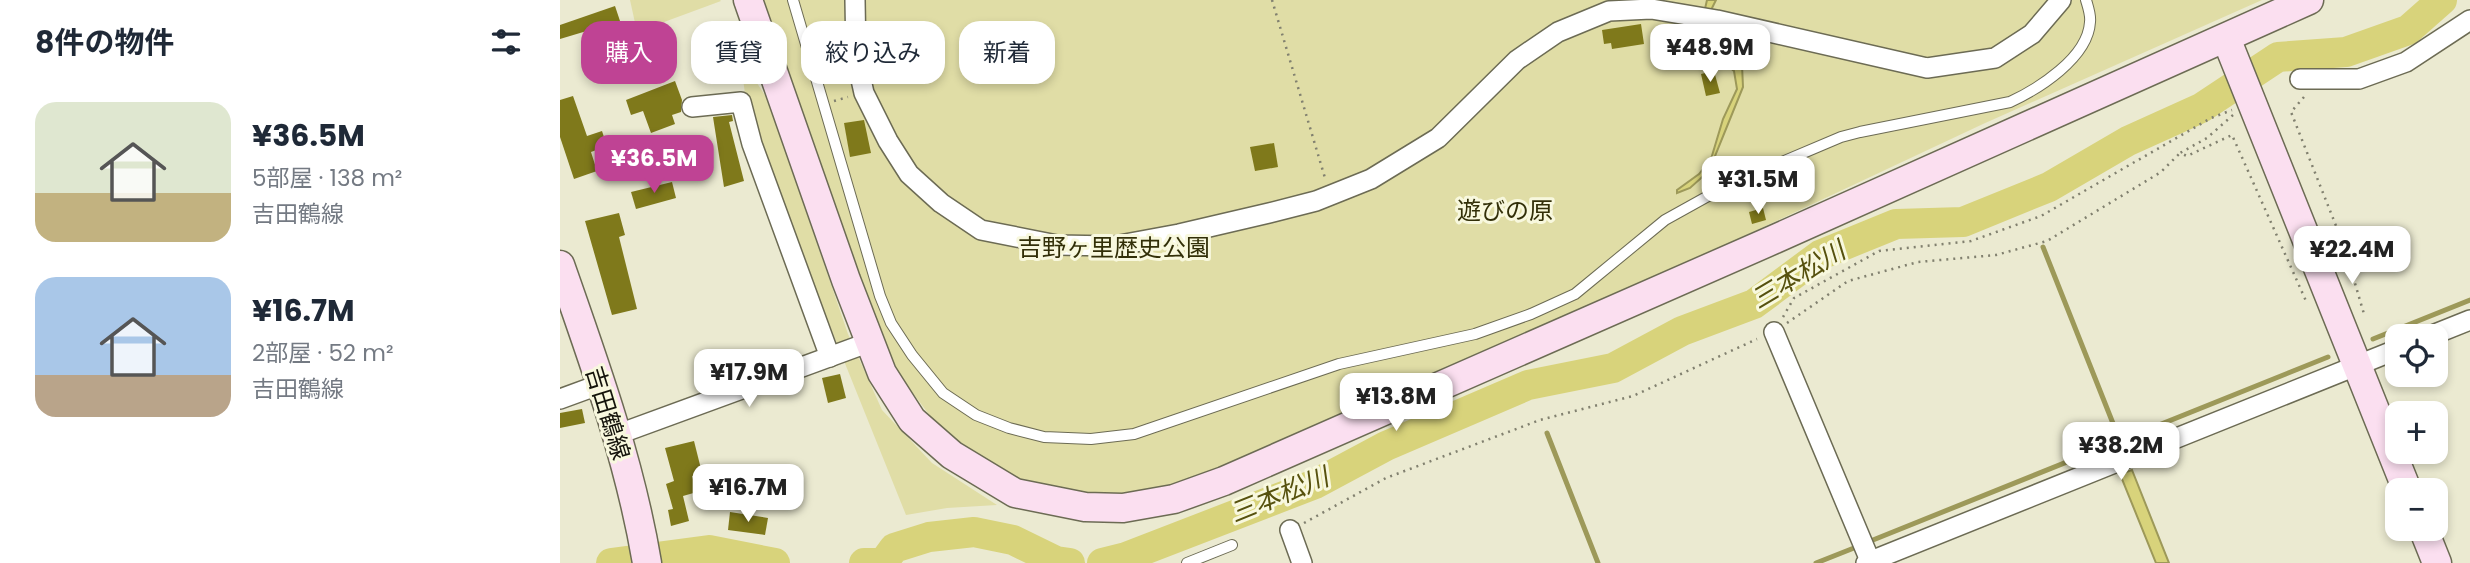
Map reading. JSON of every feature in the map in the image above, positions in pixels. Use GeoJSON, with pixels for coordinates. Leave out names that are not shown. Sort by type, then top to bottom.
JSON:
{"type":"FeatureCollection","features":[{"type":"Feature","properties":{"kind":"street"},"geometry":{"type":"LineString","coordinates":[[748,0],[882,373],[912,419],[952,455],[1015,493],[1085,507],[1123,508],[1174,499],[1224,481],[2229,47],[2309,0]]}},
{"type":"Feature","properties":{"kind":"street"},"geometry":{"type":"LineString","coordinates":[[855,0],[856,57],[864,93],[888,141],[909,174],[941,202],[981,230],[1057,246],[1114,246],[1179,234],[1256,216],[1371,180],[1438,138],[1517,60],[1558,32],[1609,11],[1651,9],[1717,20],[1927,68],[1995,58],[2032,34],[2061,0]]}},
{"type":"Feature","properties":{"kind":"street"},"geometry":{"type":"LineString","coordinates":[[2303,86],[2359,79],[2406,62],[2470,20]]}},
{"type":"Feature","properties":{"kind":"street"},"geometry":{"type":"LineString","coordinates":[[2229,47],[2246,104],[2341,324],[2402,478]]}},
{"type":"Feature","properties":{"kind":"street"},"geometry":{"type":"LineString","coordinates":[[692,107],[741,102],[752,144],[830,357]]}},
{"type":"Feature","properties":{"kind":"street","name":"吉田鶴線"},"geometry":{"type":"LineString","coordinates":[[560,265],[601,384],[645,550]]}},
{"type":"Feature","properties":{"kind":"street"},"geometry":{"type":"LineString","coordinates":[[2448,329],[2470,320]]}},
{"type":"Feature","properties":{"kind":"street"},"geometry":{"type":"LineString","coordinates":[[1774,332],[1867,555],[2385,354]]}},
{"type":"Feature","properties":{"kind":"street"},"geometry":{"type":"LineString","coordinates":[[616,435],[870,342]]}},
{"type":"Feature","properties":{"kind":"street"},"geometry":{"type":"LineString","coordinates":[[560,399],[601,384]]}},
{"type":"Feature","properties":{"kind":"street"},"geometry":{"type":"LineString","coordinates":[[1290,530],[1302,563]]}},
{"type":"Feature","properties":{"kind":"street"},"geometry":{"type":"LineString","coordinates":[[2428,541],[2437,563]]}},
{"type":"Feature","properties":{"kind":"lane"},"geometry":{"type":"LineString","coordinates":[[793,0],[880,296],[891,323],[912,355],[943,393],[976,415],[1009,428],[1044,437],[1091,439],[1134,435],[1339,364],[1475,334],[1555,304],[1576,294],[1665,220],[1752,175],[1840,137],[2010,103],[2034,91],[2058,73],[2073,57],[2087,34],[2091,21],[2087,0]]}},
{"type":"Feature","properties":{"kind":"lane"},"geometry":{"type":"LineString","coordinates":[[1187,563],[1232,545]]}},
{"type":"Feature","properties":{"kind":"path"},"geometry":{"type":"LineString","coordinates":[[1272,0],[1330,195]]}},
{"type":"Feature","properties":{"kind":"path"},"geometry":{"type":"LineString","coordinates":[[2303,86],[2291,112],[2344,246],[2364,314],[2341,324]]}},
{"type":"Feature","properties":{"kind":"path"},"geometry":{"type":"LineString","coordinates":[[824,104],[864,93]]}},
{"type":"Feature","properties":{"kind":"path"},"geometry":{"type":"LineString","coordinates":[[1290,530],[1386,478],[1540,420],[1633,396],[1774,332],[1847,281],[1917,262],[1996,255],[2047,241],[2161,172],[2180,153],[2207,138],[2246,104]]}},
{"type":"Feature","properties":{"kind":"path"},"geometry":{"type":"LineString","coordinates":[[1774,332],[1794,298],[1879,251],[1971,241],[2041,216],[2211,118],[2246,104]]}},
{"type":"Feature","properties":{"kind":"path"},"geometry":{"type":"LineString","coordinates":[[2180,153],[2187,156],[2232,135],[2311,311]]}},
{"type":"Feature","properties":{"kind":"green space"},"geometry":{"type":"Polygon","coordinates":[[[630,0],[721,1],[667,21],[635,21],[630,0]]]}},
{"type":"Feature","properties":{"kind":"green space","name":"吉野ヶ里歴史公園"},"geometry":{"type":"Polygon","coordinates":[[[764,0],[2262,0],[1983,124],[1693,260],[1201,481],[1142,492],[1089,496],[1040,488],[991,467],[942,432],[901,377],[876,326],[800,116],[787,74],[787,21],[771,21],[764,0]]]}},
{"type":"Feature","properties":{"kind":"green space"},"geometry":{"type":"Polygon","coordinates":[[[744,84],[758,84],[768,100],[848,334],[882,410],[932,463],[997,505],[947,508],[906,515],[772,182],[746,101],[744,84]]]}},
{"type":"Feature","properties":{"kind":"shaded area"},"geometry":{"type":"Polygon","coordinates":[[[1707,0],[1716,0],[1710,12],[1707,41],[1718,53],[1742,65],[1743,87],[1709,171],[1690,188],[1677,193],[1677,190],[1699,174],[1711,159],[1723,119],[1737,89],[1734,71],[1704,46],[1701,26],[1707,0]]]}},
{"type":"Feature","properties":{"kind":"shaded area"},"geometry":{"type":"Polygon","coordinates":[[[2132,470],[2169,563],[2156,563],[2120,474],[2132,470]]]}},
{"type":"Feature","properties":{"kind":"building"},"geometry":{"type":"Polygon","coordinates":[[[615,6],[620,21],[581,21],[581,33],[560,39],[560,25],[615,6]]]}},
{"type":"Feature","properties":{"kind":"building"},"geometry":{"type":"Polygon","coordinates":[[[1641,24],[1644,44],[1612,49],[1611,43],[1604,44],[1602,30],[1641,24]]]}},
{"type":"Feature","properties":{"kind":"building"},"geometry":{"type":"Polygon","coordinates":[[[1714,71],[1720,93],[1706,96],[1701,74],[1714,71]]]}},
{"type":"Feature","properties":{"kind":"building"},"geometry":{"type":"Polygon","coordinates":[[[667,84],[676,84],[682,100],[681,112],[672,115],[675,124],[651,133],[643,111],[631,115],[626,100],[667,84]]]}},
{"type":"Feature","properties":{"kind":"building"},"geometry":{"type":"Polygon","coordinates":[[[573,96],[587,136],[602,131],[607,146],[591,152],[597,171],[574,179],[560,137],[560,100],[573,96]]]}},
{"type":"Feature","properties":{"kind":"building"},"geometry":{"type":"Polygon","coordinates":[[[732,115],[733,121],[729,122],[744,181],[724,187],[713,117],[732,115]]]}},
{"type":"Feature","properties":{"kind":"building"},"geometry":{"type":"Polygon","coordinates":[[[864,120],[871,153],[850,157],[844,123],[864,120]]]}},
{"type":"Feature","properties":{"kind":"building"},"geometry":{"type":"Polygon","coordinates":[[[1274,143],[1278,167],[1255,171],[1250,147],[1274,143]]]}},
{"type":"Feature","properties":{"kind":"building"},"geometry":{"type":"Polygon","coordinates":[[[672,182],[676,198],[636,209],[631,192],[672,182]]]}},
{"type":"Feature","properties":{"kind":"building"},"geometry":{"type":"Polygon","coordinates":[[[1763,208],[1766,220],[1752,224],[1749,212],[1763,208]]]}},
{"type":"Feature","properties":{"kind":"building"},"geometry":{"type":"Polygon","coordinates":[[[619,213],[625,235],[619,237],[637,309],[612,315],[585,221],[619,213]]]}},
{"type":"Feature","properties":{"kind":"building"},"geometry":{"type":"Polygon","coordinates":[[[840,374],[846,398],[828,403],[822,378],[840,374]]]}},
{"type":"Feature","properties":{"kind":"building"},"geometry":{"type":"Polygon","coordinates":[[[582,409],[585,423],[560,428],[560,413],[582,409]]]}},
{"type":"Feature","properties":{"kind":"building"},"geometry":{"type":"Polygon","coordinates":[[[694,441],[702,473],[692,476],[697,492],[683,496],[689,521],[671,526],[668,510],[673,509],[666,484],[674,481],[665,448],[694,441]]]}},
{"type":"Feature","properties":{"kind":"building"},"geometry":{"type":"Polygon","coordinates":[[[730,512],[768,518],[765,535],[728,530],[730,512]]]}},
{"type":"Feature","properties":{"kind":"waterway","name":"三本松川"},"geometry":{"type":"LineString","coordinates":[[1102,563],[1126,557],[1315,484],[1386,446],[1528,385],[1613,368],[1682,331],[1754,304],[1820,255],[1896,224],[1963,222],[2049,187],[2128,141],[2201,108],[2278,57],[2346,52],[2408,30],[2442,0]]}},
{"type":"Feature","properties":{"kind":"waterway"},"geometry":{"type":"LineString","coordinates":[[2043,247],[2120,441]]}},
{"type":"Feature","properties":{"kind":"waterway"},"geometry":{"type":"LineString","coordinates":[[2373,339],[2470,300]]}},
{"type":"Feature","properties":{"kind":"waterway"},"geometry":{"type":"LineString","coordinates":[[1868,542],[2328,357]]}},
{"type":"Feature","properties":{"kind":"waterway"},"geometry":{"type":"LineString","coordinates":[[1547,433],[1598,563]]}},
{"type":"Feature","properties":{"kind":"waterway","name":"三本松川"},"geometry":{"type":"LineString","coordinates":[[864,563],[883,563],[894,548],[929,537],[974,532],[1013,540],[1056,561],[1070,563]]}},
{"type":"Feature","properties":{"kind":"waterway"},"geometry":{"type":"LineString","coordinates":[[1816,563],[1859,546]]}},
{"type":"Feature","properties":{"kind":"waterway","name":"三本松川"},"geometry":{"type":"LineString","coordinates":[[611,563],[709,550],[775,563]]}},
{"type":"Feature","properties":{"kind":"park label","name":"遊びの原"},"geometry":{"type":"Point","coordinates":[1505,210]}}]}
